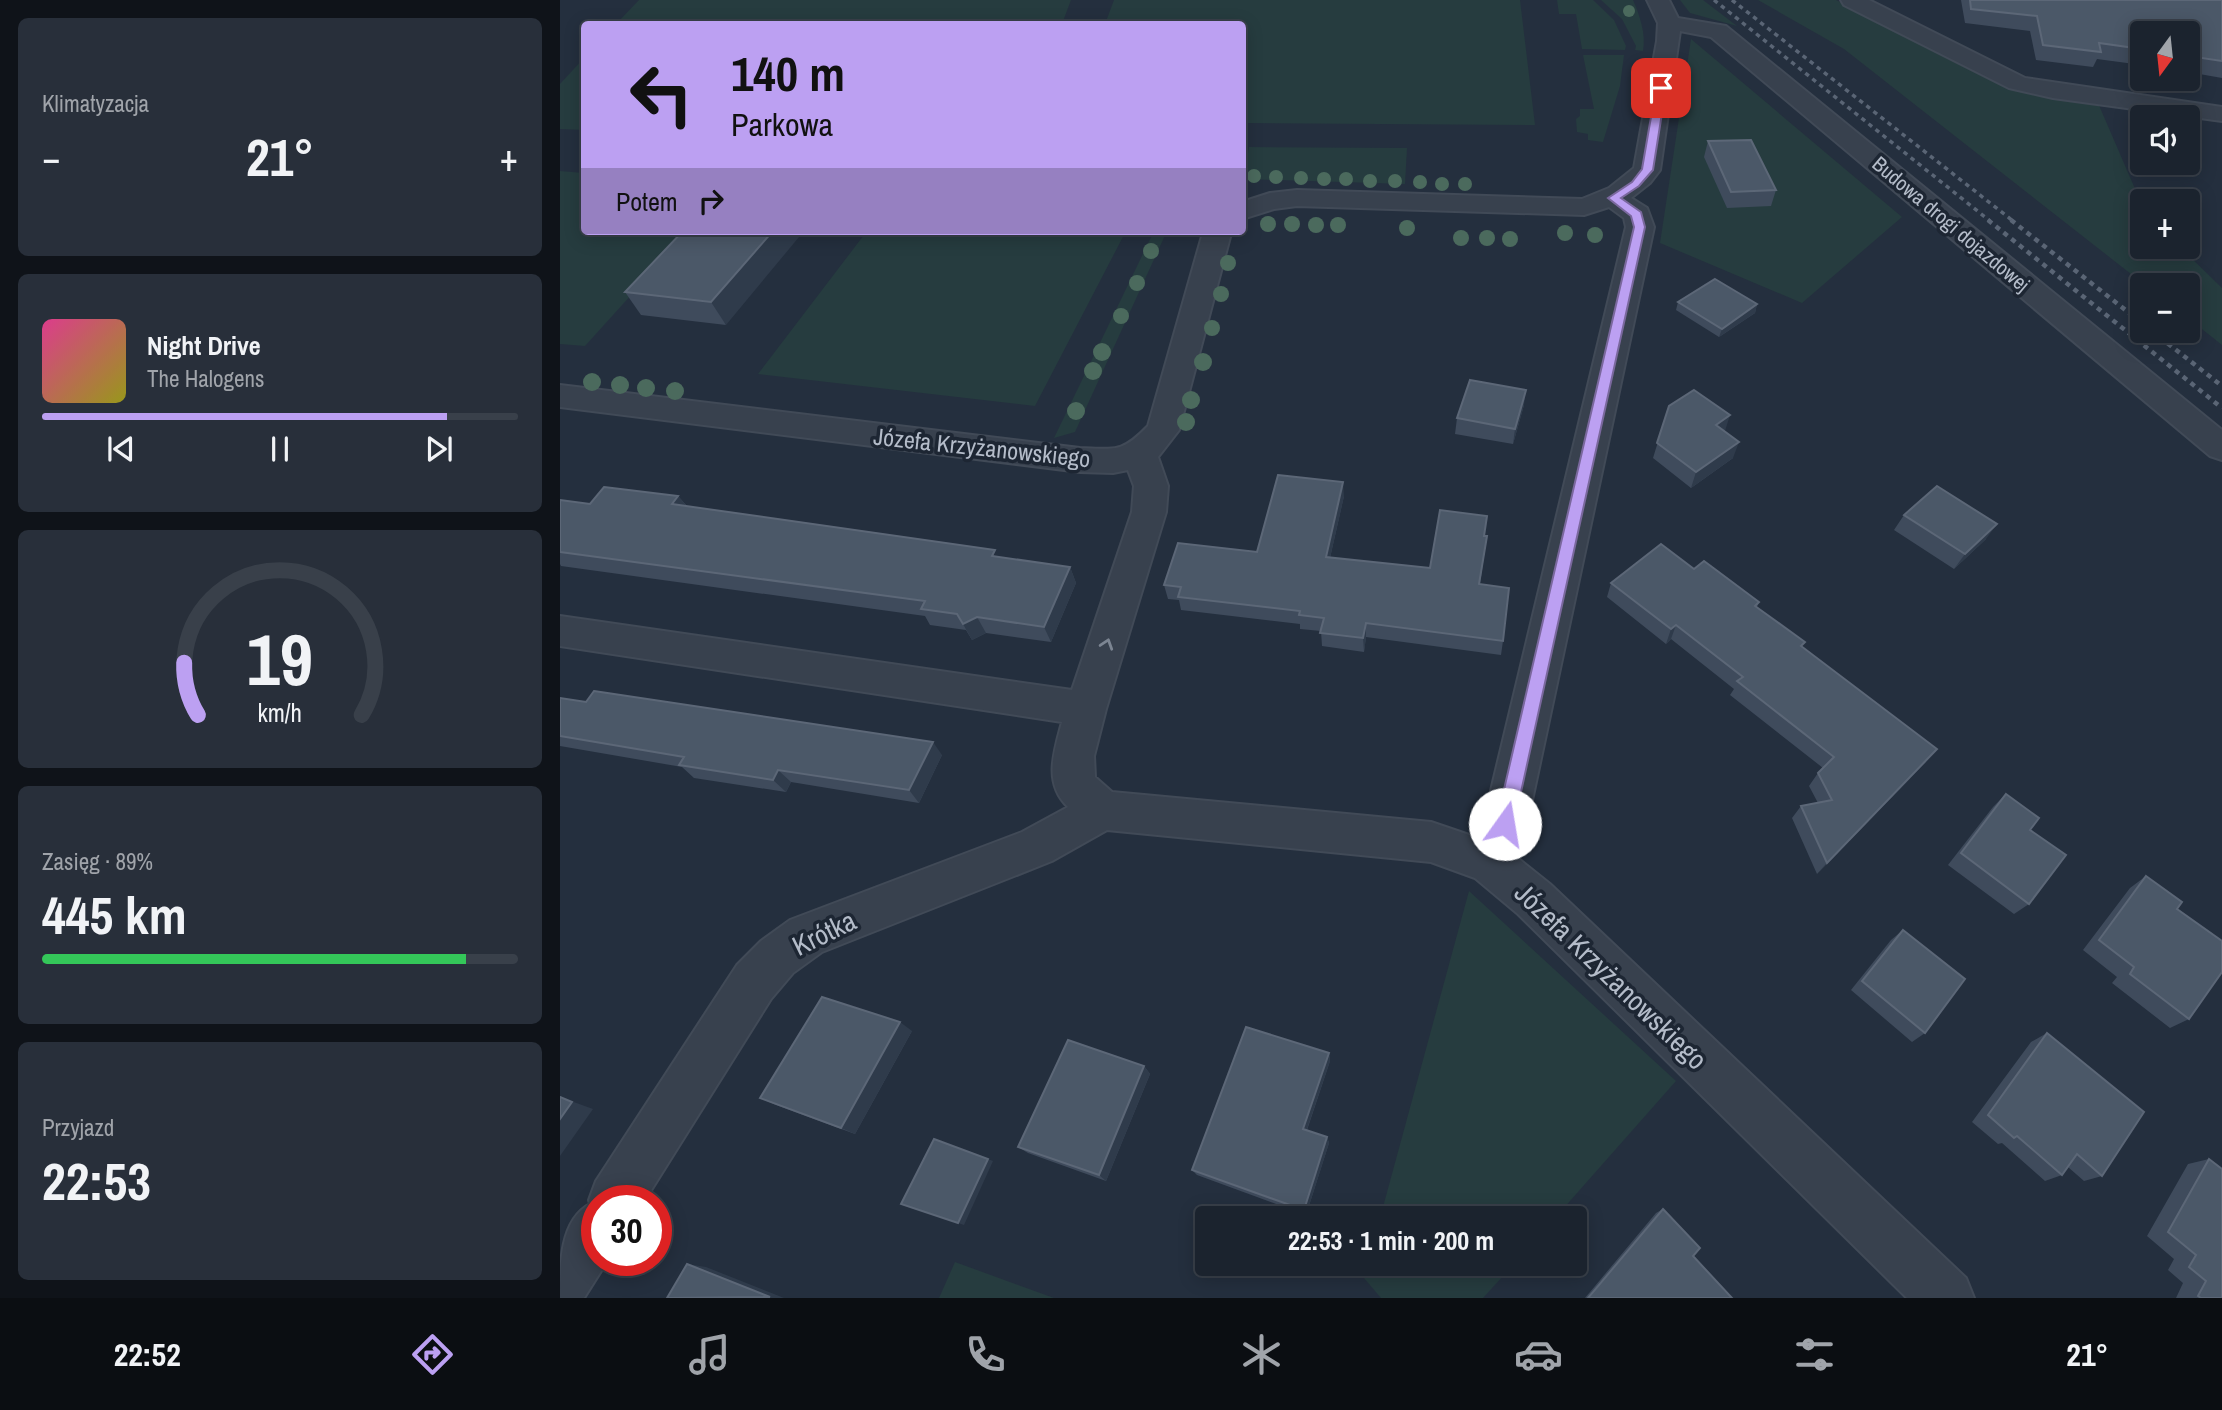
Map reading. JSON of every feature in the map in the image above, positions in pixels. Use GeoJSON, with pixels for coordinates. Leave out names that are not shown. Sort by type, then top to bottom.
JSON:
{"type":"FeatureCollection","features":[{"type":"Feature","properties":{"kind":"street"},"geometry":{"type":"LineString","coordinates":[[1852,0],[2017,83],[2053,91],[2222,114]]}},
{"type":"Feature","properties":{"kind":"street"},"geometry":{"type":"LineString","coordinates":[[1246,210],[1270,201],[1297,198],[1584,207],[1613,198],[1635,184],[1647,170],[1663,11]]}},
{"type":"Feature","properties":{"kind":"street","name":"Budowa drogi dojazdowej"},"geometry":{"type":"LineString","coordinates":[[1663,11],[1718,31],[2222,448]]}},
{"type":"Feature","properties":{"kind":"street"},"geometry":{"type":"LineString","coordinates":[[1490,863],[1505,824],[1640,227],[1637,214],[1613,198]]}},
{"type":"Feature","properties":{"kind":"street"},"geometry":{"type":"LineString","coordinates":[[1102,810],[1074,785],[1073,756],[1149,512],[1151,486],[1140,455],[1155,442],[1163,430],[1217,235]]}},
{"type":"Feature","properties":{"kind":"street","name":"Józefa Krzyżanowskiego"},"geometry":{"type":"LineString","coordinates":[[560,396],[1080,460],[1113,461],[1140,455]]}},
{"type":"Feature","properties":{"kind":"street"},"geometry":{"type":"LineString","coordinates":[[560,631],[1086,709]]}},
{"type":"Feature","properties":{"kind":"street","name":"Józefa Krzyżanowskiego"},"geometry":{"type":"LineString","coordinates":[[1102,810],[1431,842],[1490,863],[1534,899],[1946,1298]]}},
{"type":"Feature","properties":{"kind":"street","name":"Krótka"},"geometry":{"type":"LineString","coordinates":[[624,1185],[754,982],[777,957],[806,936],[1037,847],[1102,810]]}},
{"type":"Feature","properties":{"kind":"street"},"geometry":{"type":"LineString","coordinates":[[560,1286],[581,1253]]}},
{"type":"Feature","properties":{"kind":"green space"},"geometry":{"type":"Polygon","coordinates":[[[639,0],[1071,0],[1063,21],[619,21],[639,0]]]}},
{"type":"Feature","properties":{"kind":"green space"},"geometry":{"type":"Polygon","coordinates":[[[1114,0],[1520,0],[1535,125],[1246,123],[1246,21],[1106,21],[1114,0]]]}},
{"type":"Feature","properties":{"kind":"green space"},"geometry":{"type":"Polygon","coordinates":[[[1557,0],[1593,0],[1614,20],[1626,46],[1625,50],[1582,49],[1576,14],[1559,14],[1557,0]]]}},
{"type":"Feature","properties":{"kind":"green space"},"geometry":{"type":"Polygon","coordinates":[[[1601,0],[1633,0],[1642,25],[1643,51],[1635,50],[1636,46],[1622,19],[1601,0]]]}},
{"type":"Feature","properties":{"kind":"green space"},"geometry":{"type":"Polygon","coordinates":[[[1680,0],[1703,0],[1737,26],[1690,13],[1680,0]]]}},
{"type":"Feature","properties":{"kind":"green space"},"geometry":{"type":"Polygon","coordinates":[[[1758,0],[1836,0],[1947,56],[2098,103],[2135,189],[2130,189],[2130,259],[2192,259],[2222,288],[2222,345],[2200,328],[2200,273],[2130,273],[1844,49],[1758,0]]]}},
{"type":"Feature","properties":{"kind":"green space"},"geometry":{"type":"Polygon","coordinates":[[[1691,39],[1902,217],[1802,303],[1660,243],[1691,39]]]}},
{"type":"Feature","properties":{"kind":"green space"},"geometry":{"type":"Polygon","coordinates":[[[1583,55],[1624,55],[1620,86],[1603,142],[1588,140],[1588,134],[1577,132],[1576,119],[1580,116],[1580,109],[1594,109],[1583,55]]]}},
{"type":"Feature","properties":{"kind":"green space"},"geometry":{"type":"Polygon","coordinates":[[[581,61],[581,130],[560,129],[560,84],[581,61]]]}},
{"type":"Feature","properties":{"kind":"green space"},"geometry":{"type":"Polygon","coordinates":[[[1249,147],[1407,148],[1405,184],[1246,179],[1249,147]]]}},
{"type":"Feature","properties":{"kind":"green space"},"geometry":{"type":"Polygon","coordinates":[[[560,171],[581,173],[581,235],[685,235],[585,346],[560,344],[560,171]]]}},
{"type":"Feature","properties":{"kind":"green space"},"geometry":{"type":"Polygon","coordinates":[[[864,235],[1124,235],[1035,406],[758,374],[864,235]]]}},
{"type":"Feature","properties":{"kind":"green space"},"geometry":{"type":"Polygon","coordinates":[[[1152,235],[1165,235],[1075,432],[1054,438],[1152,235]]]}},
{"type":"Feature","properties":{"kind":"green space"},"geometry":{"type":"Polygon","coordinates":[[[1469,891],[1676,1081],[1566,1206],[1383,1206],[1469,891]]]}},
{"type":"Feature","properties":{"kind":"green space"},"geometry":{"type":"Polygon","coordinates":[[[955,1262],[1054,1298],[939,1298],[955,1262]]]}},
{"type":"Feature","properties":{"kind":"green space"},"geometry":{"type":"Polygon","coordinates":[[[1503,1276],[1483,1298],[1381,1298],[1364,1278],[1503,1276]]]}},
{"type":"Feature","properties":{"kind":"building"},"geometry":{"type":"Polygon","coordinates":[[[1970,0],[2222,0],[2222,61],[2200,58],[2200,21],[2130,21],[2130,47],[2099,43],[2101,52],[2043,45],[2037,16],[1971,9],[1970,0]]]}},
{"type":"Feature","properties":{"kind":"building"},"geometry":{"type":"Polygon","coordinates":[[[1751,140],[1776,190],[1731,192],[1708,141],[1751,140]]]}},
{"type":"Feature","properties":{"kind":"building"},"geometry":{"type":"Polygon","coordinates":[[[679,235],[770,235],[711,302],[625,292],[679,235]]]}},
{"type":"Feature","properties":{"kind":"building"},"geometry":{"type":"Polygon","coordinates":[[[1715,279],[1757,304],[1722,329],[1678,302],[1715,279]]]}},
{"type":"Feature","properties":{"kind":"building"},"geometry":{"type":"Polygon","coordinates":[[[1470,380],[1526,390],[1515,429],[1457,418],[1470,380]]]}},
{"type":"Feature","properties":{"kind":"building"},"geometry":{"type":"Polygon","coordinates":[[[1694,390],[1730,415],[1716,425],[1739,442],[1696,472],[1657,443],[1669,406],[1694,390]]]}},
{"type":"Feature","properties":{"kind":"building"},"geometry":{"type":"Polygon","coordinates":[[[1278,475],[1343,482],[1326,557],[1430,568],[1440,510],[1487,516],[1484,536],[1487,536],[1479,584],[1509,588],[1503,641],[1366,623],[1363,638],[1320,633],[1324,618],[1299,615],[1300,611],[1178,597],[1181,587],[1164,585],[1178,543],[1257,552],[1278,475]]]}},
{"type":"Feature","properties":{"kind":"building"},"geometry":{"type":"Polygon","coordinates":[[[1937,486],[1997,524],[1965,554],[1904,515],[1937,486]]]}},
{"type":"Feature","properties":{"kind":"building"},"geometry":{"type":"Polygon","coordinates":[[[604,487],[678,496],[672,504],[995,550],[992,556],[1070,567],[1044,627],[977,617],[963,624],[957,614],[921,609],[925,601],[560,552],[560,500],[590,504],[604,487]]]}},
{"type":"Feature","properties":{"kind":"building"},"geometry":{"type":"Polygon","coordinates":[[[1661,544],[1694,569],[1704,561],[1759,602],[1755,606],[1805,642],[1801,646],[1937,749],[1827,863],[1801,806],[1832,800],[1818,773],[1834,757],[1737,681],[1743,677],[1676,625],[1671,629],[1611,583],[1661,544]]]}},
{"type":"Feature","properties":{"kind":"building"},"geometry":{"type":"Polygon","coordinates":[[[594,691],[933,742],[909,790],[778,770],[773,780],[679,765],[684,757],[560,736],[560,698],[586,702],[594,691]]]}},
{"type":"Feature","properties":{"kind":"building"},"geometry":{"type":"Polygon","coordinates":[[[2006,794],[2039,818],[2030,830],[2066,855],[2029,904],[1961,853],[2006,794]]]}},
{"type":"Feature","properties":{"kind":"building"},"geometry":{"type":"Polygon","coordinates":[[[2146,876],[2182,902],[2177,909],[2222,941],[2222,972],[2189,1019],[2130,974],[2134,967],[2099,940],[2146,876]]]}},
{"type":"Feature","properties":{"kind":"building"},"geometry":{"type":"Polygon","coordinates":[[[1903,930],[1965,979],[1925,1033],[1862,981],[1903,930]]]}},
{"type":"Feature","properties":{"kind":"building"},"geometry":{"type":"Polygon","coordinates":[[[822,997],[900,1022],[841,1128],[760,1098],[822,997]]]}},
{"type":"Feature","properties":{"kind":"building"},"geometry":{"type":"Polygon","coordinates":[[[1246,1027],[1329,1053],[1303,1129],[1327,1137],[1305,1206],[1293,1206],[1192,1170],[1246,1027]]]}},
{"type":"Feature","properties":{"kind":"building"},"geometry":{"type":"Polygon","coordinates":[[[2047,1033],[2144,1112],[2102,1176],[2077,1154],[2062,1175],[1988,1115],[2047,1033]]]}},
{"type":"Feature","properties":{"kind":"building"},"geometry":{"type":"Polygon","coordinates":[[[1068,1040],[1144,1066],[1099,1175],[1018,1147],[1068,1040]]]}},
{"type":"Feature","properties":{"kind":"building"},"geometry":{"type":"Polygon","coordinates":[[[560,1097],[572,1102],[560,1119],[560,1097]]]}},
{"type":"Feature","properties":{"kind":"building"},"geometry":{"type":"Polygon","coordinates":[[[934,1139],[988,1159],[958,1223],[901,1204],[934,1139]]]}},
{"type":"Feature","properties":{"kind":"building"},"geometry":{"type":"Polygon","coordinates":[[[2209,1159],[2222,1169],[2222,1298],[2198,1296],[2206,1281],[2189,1267],[2196,1255],[2168,1232],[2209,1159]]]}},
{"type":"Feature","properties":{"kind":"building"},"geometry":{"type":"Polygon","coordinates":[[[1663,1209],[1700,1248],[1693,1256],[1732,1298],[1588,1298],[1663,1209]]]}},
{"type":"Feature","properties":{"kind":"building"},"geometry":{"type":"Polygon","coordinates":[[[687,1264],[770,1297],[667,1298],[687,1264]]]}},
{"type":"Feature","properties":{"kind":"railway"},"geometry":{"type":"LineString","coordinates":[[1714,0],[1990,221]]}},
{"type":"Feature","properties":{"kind":"railway"},"geometry":{"type":"LineString","coordinates":[[1732,0],[2013,221]]}},
{"type":"Feature","properties":{"kind":"railway"},"geometry":{"type":"LineString","coordinates":[[1988,220],[2222,408]]}},
{"type":"Feature","properties":{"kind":"railway"},"geometry":{"type":"LineString","coordinates":[[2011,220],[2130,314]]}},
{"type":"Feature","properties":{"kind":"railway"},"geometry":{"type":"LineString","coordinates":[[2167,343],[2222,386]]}},
{"type":"Feature","properties":{"kind":"route"},"geometry":{"type":"LineString","coordinates":[[1505,824],[1640,227],[1637,214],[1613,198],[1635,184],[1647,170],[1661,88]]}}]}
